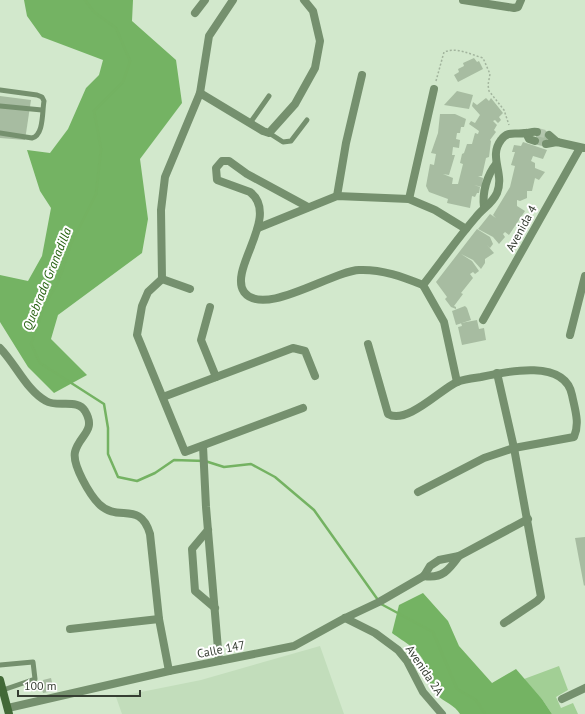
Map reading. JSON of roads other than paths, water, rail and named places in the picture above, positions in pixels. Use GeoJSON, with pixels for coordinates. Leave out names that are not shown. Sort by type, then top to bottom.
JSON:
{"type":"FeatureCollection","features":[{"type":"Feature","properties":{"kind":"main road"},"geometry":{"type":"LineString","coordinates":[[0,680],[9,711]]}},
{"type":"Feature","properties":{"kind":"street"},"geometry":{"type":"LineString","coordinates":[[195,13],[205,0]]}},
{"type":"Feature","properties":{"kind":"street"},"geometry":{"type":"LineString","coordinates":[[162,280],[161,210],[165,177],[200,93],[209,36],[233,0]]}},
{"type":"Feature","properties":{"kind":"street"},"geometry":{"type":"LineString","coordinates":[[200,93],[269,133],[295,104],[315,68],[320,41],[313,11],[304,0]]}},
{"type":"Feature","properties":{"kind":"street"},"geometry":{"type":"LineString","coordinates":[[463,0],[514,8],[518,7],[521,0]]}},
{"type":"Feature","properties":{"kind":"street"},"geometry":{"type":"LineString","coordinates":[[337,196],[346,143],[362,75]]}},
{"type":"Feature","properties":{"kind":"street"},"geometry":{"type":"LineString","coordinates":[[409,199],[434,89]]}},
{"type":"Feature","properties":{"kind":"street"},"geometry":{"type":"LineString","coordinates":[[484,207],[483,197],[486,184],[492,169],[496,164],[498,145],[501,140],[511,133],[526,134],[531,131],[537,132]]}},
{"type":"Feature","properties":{"kind":"street"},"geometry":{"type":"LineString","coordinates":[[526,134],[529,139],[535,141]]}},
{"type":"Feature","properties":{"kind":"street"},"geometry":{"type":"LineString","coordinates":[[549,135],[557,142]]}},
{"type":"Feature","properties":{"kind":"street"},"geometry":{"type":"LineString","coordinates":[[546,144],[557,142],[583,148]]}},
{"type":"Feature","properties":{"kind":"street","name":"Avenida 4"},"geometry":{"type":"LineString","coordinates":[[483,320],[583,148]]}},
{"type":"Feature","properties":{"kind":"street"},"geometry":{"type":"LineString","coordinates":[[308,207],[247,174],[232,162],[222,161],[216,168],[216,178],[254,195],[259,203],[258,228],[242,272],[242,282],[245,293],[259,299],[281,298],[336,275],[358,270],[396,274],[424,285],[444,322],[457,382]]}},
{"type":"Feature","properties":{"kind":"street"},"geometry":{"type":"LineString","coordinates":[[424,285],[484,207],[492,203],[500,187],[500,170],[496,164]]}},
{"type":"Feature","properties":{"kind":"street"},"geometry":{"type":"LineString","coordinates":[[258,228],[337,196],[409,199],[435,210],[466,229]]}},
{"type":"Feature","properties":{"kind":"street"},"geometry":{"type":"LineString","coordinates":[[570,335],[585,276]]}},
{"type":"Feature","properties":{"kind":"street"},"geometry":{"type":"LineString","coordinates":[[162,280],[190,288]]}},
{"type":"Feature","properties":{"kind":"street"},"geometry":{"type":"LineString","coordinates":[[162,280],[148,292],[142,306],[137,335],[164,397],[185,452],[303,408]]}},
{"type":"Feature","properties":{"kind":"street"},"geometry":{"type":"LineString","coordinates":[[210,307],[201,340],[216,377]]}},
{"type":"Feature","properties":{"kind":"street"},"geometry":{"type":"LineString","coordinates":[[368,344],[388,414],[396,418],[406,414],[457,382],[497,373],[526,369],[541,371],[560,376],[571,387],[578,422],[574,437],[514,448],[484,458],[418,492]]}},
{"type":"Feature","properties":{"kind":"street"},"geometry":{"type":"LineString","coordinates":[[0,348],[27,383],[46,401],[80,405],[84,409],[88,417],[89,429],[75,453],[77,467],[92,495],[99,504],[114,512],[139,516],[145,522],[150,534],[159,619],[169,671]]}},
{"type":"Feature","properties":{"kind":"street"},"geometry":{"type":"LineString","coordinates":[[164,397],[293,348],[305,351],[315,376]]}},
{"type":"Feature","properties":{"kind":"street"},"geometry":{"type":"LineString","coordinates":[[497,373],[528,518],[541,597],[504,623]]}},
{"type":"Feature","properties":{"kind":"street"},"geometry":{"type":"LineString","coordinates":[[203,446],[208,530],[219,661]]}},
{"type":"Feature","properties":{"kind":"street"},"geometry":{"type":"LineString","coordinates":[[424,576],[430,566],[439,560],[458,556],[528,518]]}},
{"type":"Feature","properties":{"kind":"street"},"geometry":{"type":"LineString","coordinates":[[208,530],[192,549],[195,591],[215,608]]}},
{"type":"Feature","properties":{"kind":"street"},"geometry":{"type":"LineString","coordinates":[[424,576],[439,576],[449,570],[458,556]]}},
{"type":"Feature","properties":{"kind":"street","name":"Calle 147"},"geometry":{"type":"LineString","coordinates":[[9,711],[169,671],[294,646],[345,618],[379,602],[424,576]]}},
{"type":"Feature","properties":{"kind":"street","name":"Avenida 2A"},"geometry":{"type":"LineString","coordinates":[[345,618],[375,634],[398,650],[407,661],[423,692],[442,714]]}},
{"type":"Feature","properties":{"kind":"street"},"geometry":{"type":"LineString","coordinates":[[70,629],[159,619]]}},
{"type":"Feature","properties":{"kind":"street"},"geometry":{"type":"LineString","coordinates":[[562,698],[585,688]]}},
{"type":"Feature","properties":{"kind":"lane"},"geometry":{"type":"LineString","coordinates":[[0,90],[40,96],[44,101],[39,133],[36,137],[32,138],[0,133]]}},
{"type":"Feature","properties":{"kind":"lane"},"geometry":{"type":"LineString","coordinates":[[250,123],[269,96]]}},
{"type":"Feature","properties":{"kind":"lane"},"geometry":{"type":"LineString","coordinates":[[0,106],[42,110]]}},
{"type":"Feature","properties":{"kind":"lane"},"geometry":{"type":"LineString","coordinates":[[269,133],[283,142],[291,141],[307,120]]}},
{"type":"Feature","properties":{"kind":"lane"},"geometry":{"type":"LineString","coordinates":[[0,665],[33,662],[36,679],[3,690]]}},
{"type":"Feature","properties":{"kind":"waterway","name":"Quebrada Granadilla"},"geometry":{"type":"LineString","coordinates":[[85,0],[94,12],[116,28],[130,61],[123,82],[94,111],[101,149],[96,194],[71,244],[58,282],[44,307],[31,344],[40,363],[104,404],[108,428],[108,454],[118,477],[137,481],[155,473],[174,460],[205,461],[224,467],[251,464],[275,477],[314,510],[378,600]]}},
{"type":"Feature","properties":{"kind":"waterway","name":"Quebrada Granadilla"},"geometry":{"type":"LineString","coordinates":[[381,604],[433,632],[457,689],[476,700],[485,714]]}},
{"type":"Feature","properties":{"kind":"tunnel"},"geometry":{"type":"LineString","coordinates":[[537,132],[549,135]]}}]}
